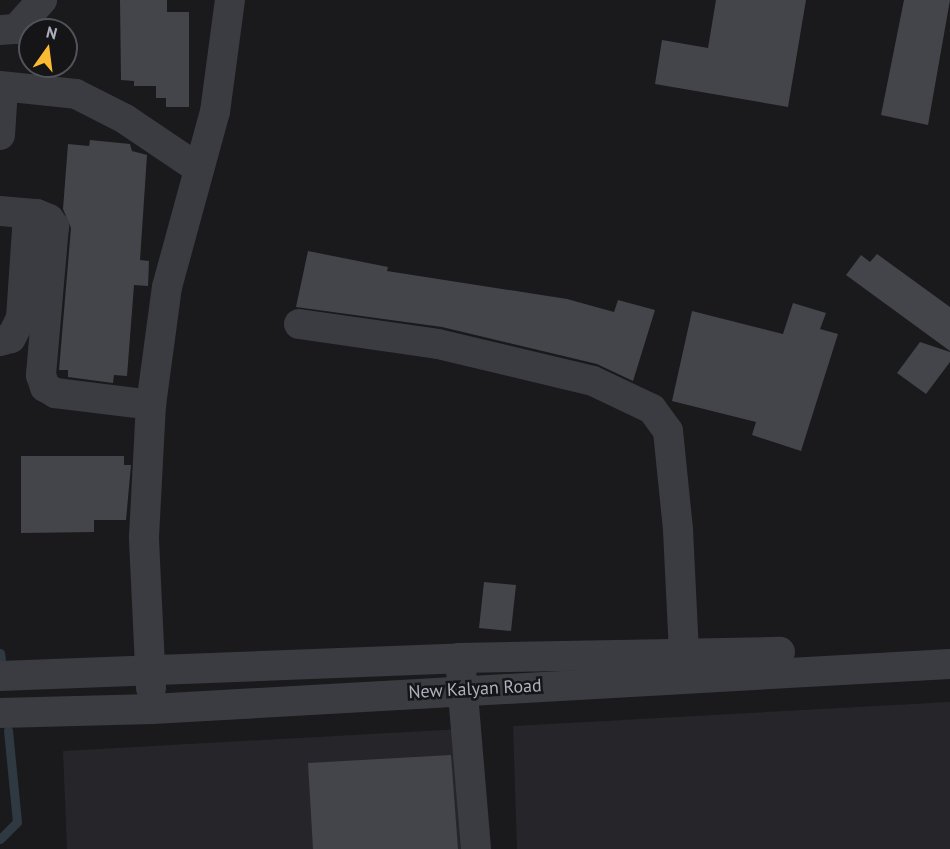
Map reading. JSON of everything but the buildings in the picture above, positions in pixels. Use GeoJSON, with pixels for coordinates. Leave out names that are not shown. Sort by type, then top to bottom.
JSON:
{"type":"FeatureCollection","features":[{"type":"Feature","properties":{"kind":"street"},"geometry":{"type":"LineString","coordinates":[[0,30],[16,29],[42,0]]}},
{"type":"Feature","properties":{"kind":"street"},"geometry":{"type":"LineString","coordinates":[[152,709],[144,537],[151,405],[166,288],[215,112],[230,0]]}},
{"type":"Feature","properties":{"kind":"street"},"geometry":{"type":"LineString","coordinates":[[0,135],[2,87],[76,94],[124,118],[200,169]]}},
{"type":"Feature","properties":{"kind":"street"},"geometry":{"type":"LineString","coordinates":[[0,341],[11,338],[21,318],[14,212],[50,219],[54,226],[41,375],[45,387],[55,393],[151,405]]}},
{"type":"Feature","properties":{"kind":"street"},"geometry":{"type":"LineString","coordinates":[[298,324],[438,344],[593,381],[652,409],[668,431],[678,530],[684,665]]}},
{"type":"Feature","properties":{"kind":"street","name":"New Kalyan Road"},"geometry":{"type":"LineString","coordinates":[[0,713],[152,709],[464,690],[684,665],[950,646]]}},
{"type":"Feature","properties":{"kind":"street"},"geometry":{"type":"LineString","coordinates":[[459,658],[464,690],[476,849]]}},
{"type":"Feature","properties":{"kind":"street","name":"New Kalyan Road"},"geometry":{"type":"LineString","coordinates":[[0,676],[459,658],[684,665],[950,664]]}},
{"type":"Feature","properties":{"kind":"shaded area"},"geometry":{"type":"Polygon","coordinates":[[[950,702],[950,849],[517,849],[513,726],[950,702]]]}},
{"type":"Feature","properties":{"kind":"shaded area"},"geometry":{"type":"Polygon","coordinates":[[[462,729],[466,849],[67,849],[63,751],[462,729]]]}},
{"type":"Feature","properties":{"kind":"waterway"},"geometry":{"type":"LineString","coordinates":[[0,653],[1,659]]}},
{"type":"Feature","properties":{"kind":"waterway"},"geometry":{"type":"LineString","coordinates":[[0,839],[17,822],[8,730]]}}]}
